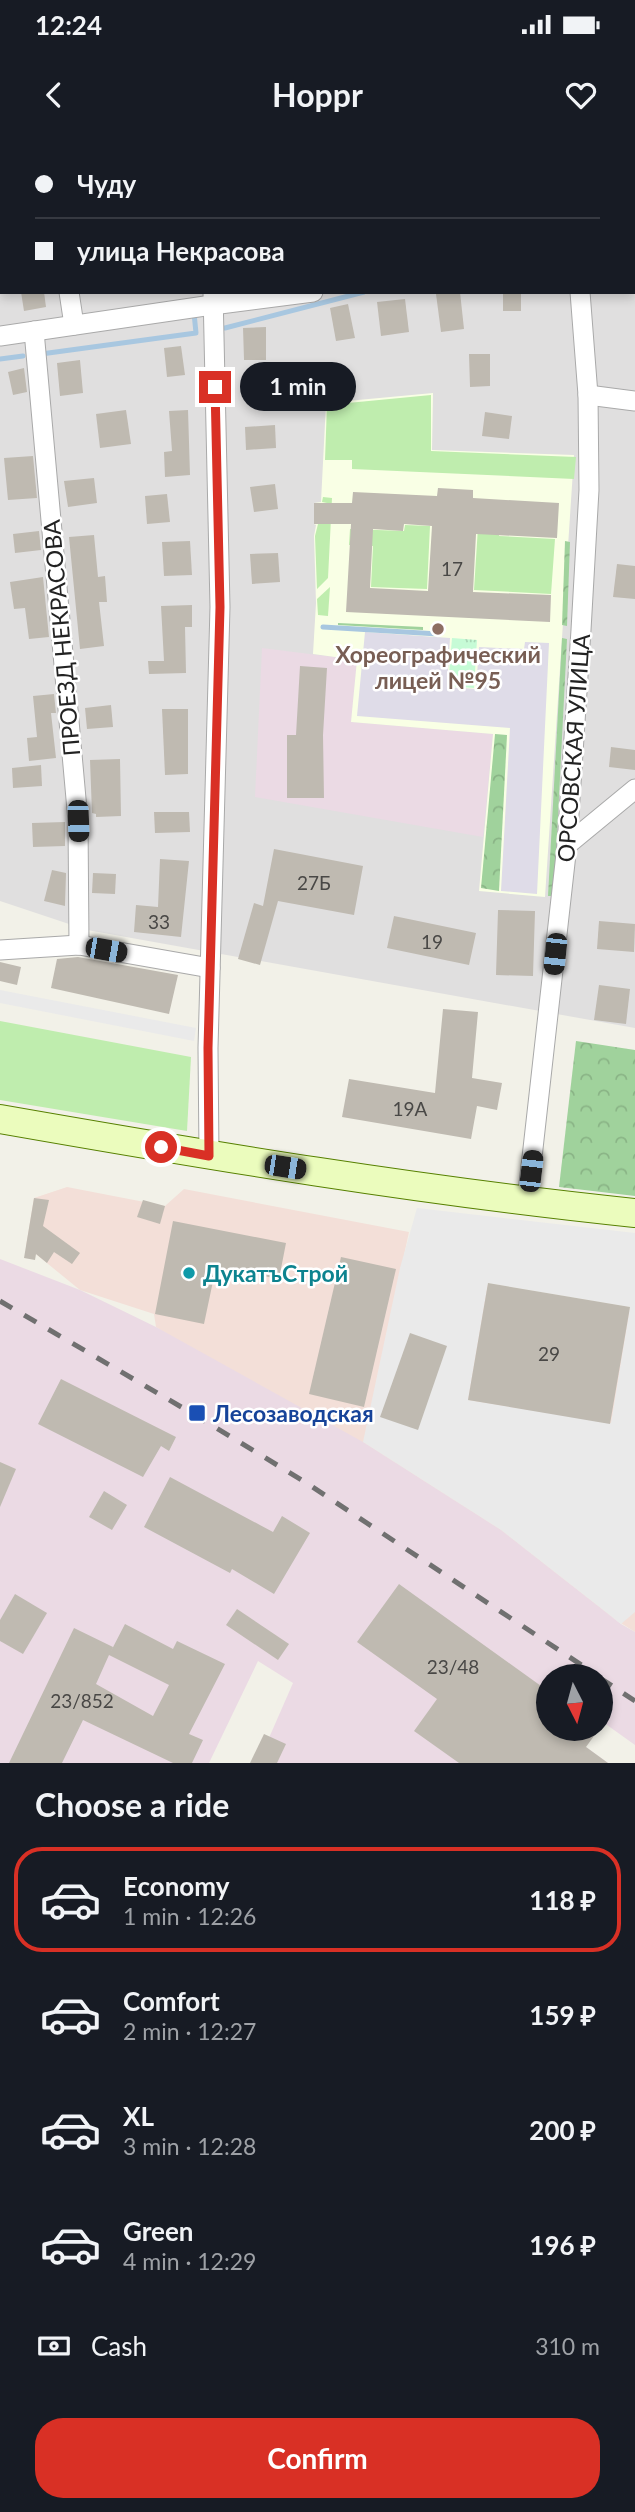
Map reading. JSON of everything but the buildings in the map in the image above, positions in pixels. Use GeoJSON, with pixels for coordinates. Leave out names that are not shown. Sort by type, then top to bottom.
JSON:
{"type":"FeatureCollection","features":[{"type":"Feature","properties":{"kind":"main road"},"geometry":{"type":"LineString","coordinates":[[0,1119],[209,1156],[527,1202],[635,1213]]}},
{"type":"Feature","properties":{"kind":"street"},"geometry":{"type":"LineString","coordinates":[[69,294],[74,325]]}},
{"type":"Feature","properties":{"kind":"street"},"geometry":{"type":"LineString","coordinates":[[0,337],[213,298],[280,294]]}},
{"type":"Feature","properties":{"kind":"street","name":"ОРСОВСКАЯ УЛИЦА"},"geometry":{"type":"LineString","coordinates":[[527,1202],[567,845],[589,490],[587,396],[580,294]]}},
{"type":"Feature","properties":{"kind":"street"},"geometry":{"type":"LineString","coordinates":[[209,1156],[210,968],[220,607],[213,298]]}},
{"type":"Feature","properties":{"kind":"street","name":"ПРОЕЗД НЕКРАСОВА"},"geometry":{"type":"LineString","coordinates":[[34,331],[78,821],[79,946]]}},
{"type":"Feature","properties":{"kind":"street"},"geometry":{"type":"LineString","coordinates":[[587,396],[635,401]]}},
{"type":"Feature","properties":{"kind":"street"},"geometry":{"type":"LineString","coordinates":[[567,845],[635,789]]}},
{"type":"Feature","properties":{"kind":"street"},"geometry":{"type":"LineString","coordinates":[[0,950],[79,946],[210,968]]}},
{"type":"Feature","properties":{"kind":"shaded area"},"geometry":{"type":"Polygon","coordinates":[[[0,294],[635,294],[635,1028],[87,930],[0,901],[0,294]]]}},
{"type":"Feature","properties":{"kind":"shaded area","name":"Хореографический лицей №95"},"geometry":{"type":"Polygon","coordinates":[[[433,393],[432,450],[574,455],[545,897],[479,891],[493,734],[351,722],[357,660],[313,654],[316,603],[314,503],[321,502],[326,403],[433,393]]]}},
{"type":"Feature","properties":{"kind":"shaded area"},"geometry":{"type":"Polygon","coordinates":[[[365,632],[450,638],[447,687],[476,689],[479,647],[524,649],[525,642],[549,643],[537,894],[501,891],[510,728],[357,716],[365,632]]]}},
{"type":"Feature","properties":{"kind":"shaded area"},"geometry":{"type":"Polygon","coordinates":[[[262,648],[357,660],[351,722],[493,734],[483,837],[255,797],[262,648]]]}},
{"type":"Feature","properties":{"kind":"shaded area"},"geometry":{"type":"Polygon","coordinates":[[[0,990],[196,1028],[194,1041],[0,1003],[0,990]]]}},
{"type":"Feature","properties":{"kind":"shaded area"},"geometry":{"type":"Polygon","coordinates":[[[67,1187],[165,1206],[184,1189],[409,1232],[401,1269],[635,1312],[635,1632],[156,1327],[154,1314],[80,1290],[26,1246],[34,1198],[67,1187]]]}},
{"type":"Feature","properties":{"kind":"shaded area"},"geometry":{"type":"Polygon","coordinates":[[[417,1208],[635,1233],[635,1612],[621,1624],[501,1530],[363,1442],[400,1268],[417,1208]],[[488,1283],[468,1400],[611,1423],[630,1307],[488,1283]]]}},
{"type":"Feature","properties":{"kind":"shaded area"},"geometry":{"type":"Polygon","coordinates":[[[0,1259],[80,1290],[156,1327],[363,1442],[501,1530],[621,1624],[635,1632],[635,1745],[613,1729],[613,1664],[536,1664],[536,1741],[573,1741],[608,1763],[258,1763],[293,1683],[258,1661],[209,1763],[0,1763],[0,1259]]]}},
{"type":"Feature","properties":{"kind":"green space"},"geometry":{"type":"Polygon","coordinates":[[[431,395],[431,451],[576,457],[574,479],[352,469],[352,460],[325,460],[327,405],[431,395]]]}},
{"type":"Feature","properties":{"kind":"green space"},"geometry":{"type":"Polygon","coordinates":[[[323,497],[332,498],[328,578],[317,589],[315,536],[318,524],[328,524],[327,503],[322,502],[323,497]]]}},
{"type":"Feature","properties":{"kind":"green space"},"geometry":{"type":"Polygon","coordinates":[[[405,525],[430,526],[427,589],[371,587],[373,546],[349,545],[350,529],[404,531],[405,525]]]}},
{"type":"Feature","properties":{"kind":"green space"},"geometry":{"type":"Polygon","coordinates":[[[478,527],[499,529],[499,536],[555,539],[551,594],[474,590],[478,527]]]}},
{"type":"Feature","properties":{"kind":"green space"},"geometry":{"type":"Polygon","coordinates":[[[565,541],[570,542],[567,626],[562,625],[565,541]]]}},
{"type":"Feature","properties":{"kind":"green space"},"geometry":{"type":"Polygon","coordinates":[[[330,587],[328,616],[318,615],[317,599],[330,587]]]}},
{"type":"Feature","properties":{"kind":"green space"},"geometry":{"type":"Polygon","coordinates":[[[338,625],[423,627],[423,630],[338,625]]]}},
{"type":"Feature","properties":{"kind":"green space"},"geometry":{"type":"Polygon","coordinates":[[[452,638],[477,640],[474,688],[448,686],[452,638]]]}},
{"type":"Feature","properties":{"kind":"green space"},"geometry":{"type":"Polygon","coordinates":[[[562,638],[567,639],[554,896],[548,896],[562,638]]]}},
{"type":"Feature","properties":{"kind":"green space"},"geometry":{"type":"Polygon","coordinates":[[[495,734],[507,735],[499,891],[481,888],[495,734]]]}},
{"type":"Feature","properties":{"kind":"green space"},"geometry":{"type":"Polygon","coordinates":[[[0,1021],[191,1057],[187,1131],[0,1100],[0,1021]]]}},
{"type":"Feature","properties":{"kind":"green space"},"geometry":{"type":"Polygon","coordinates":[[[576,1041],[635,1050],[635,1196],[559,1187],[576,1041]]]}},
{"type":"Feature","properties":{"kind":"waterway"},"geometry":{"type":"LineString","coordinates":[[225,328],[356,294]]}},
{"type":"Feature","properties":{"kind":"waterway"},"geometry":{"type":"LineString","coordinates":[[41,354],[196,333],[194,313]]}},
{"type":"Feature","properties":{"kind":"waterway"},"geometry":{"type":"LineString","coordinates":[[0,359],[23,356]]}},
{"type":"Feature","properties":{"kind":"waterway"},"geometry":{"type":"LineString","coordinates":[[323,627],[438,634]]}},
{"type":"Feature","properties":{"kind":"railway"},"geometry":{"type":"LineString","coordinates":[[0,1301],[305,1482],[580,1664]]}},
{"type":"Feature","properties":{"kind":"railway"},"geometry":{"type":"LineString","coordinates":[[613,1687],[635,1701]]}},
{"type":"Feature","properties":{"kind":"place","name":"Хореографический лицей №95"},"geometry":{"type":"Point","coordinates":[438,629]}},
{"type":"Feature","properties":{"kind":"place","name":"ДукатъСтрой"},"geometry":{"type":"Point","coordinates":[189,1273]}},
{"type":"Feature","properties":{"kind":"place","name":"Лесозаводская"},"geometry":{"type":"Point","coordinates":[197,1413]}},
{"type":"Feature","properties":{"kind":"route"},"geometry":{"type":"LineString","coordinates":[[161,1147],[209,1156],[208,1048],[220,607],[215,387]]}}]}
